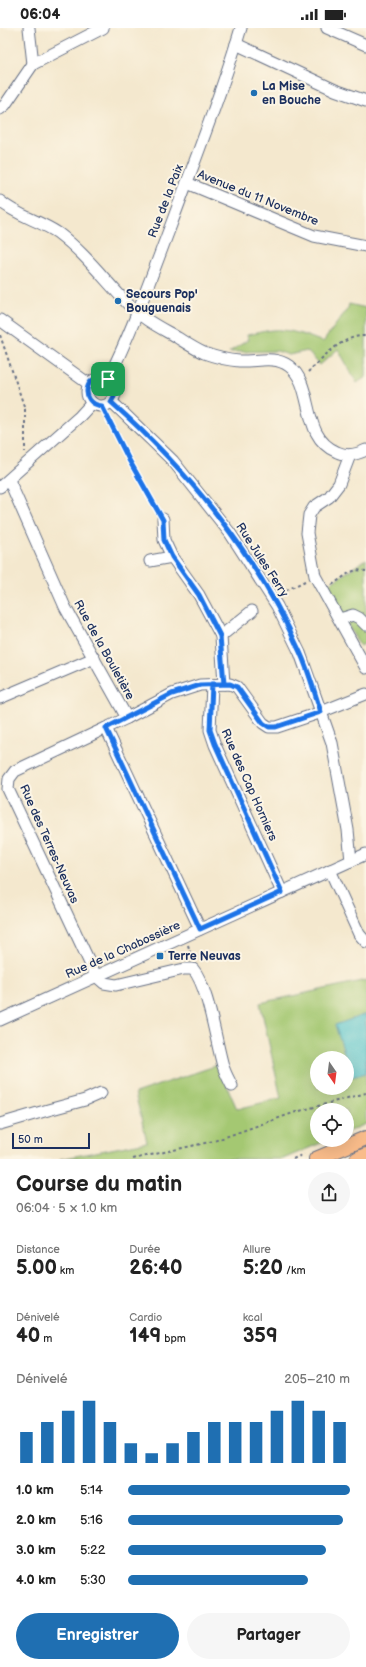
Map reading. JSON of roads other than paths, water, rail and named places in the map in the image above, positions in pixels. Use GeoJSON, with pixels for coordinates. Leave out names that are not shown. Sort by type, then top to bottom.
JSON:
{"type":"FeatureCollection","features":[{"type":"Feature","properties":{"kind":"main road"},"geometry":{"type":"LineString","coordinates":[[316,1159],[366,1138]]}},
{"type":"Feature","properties":{"kind":"main road"},"geometry":{"type":"LineString","coordinates":[[357,1159],[366,1155]]}},
{"type":"Feature","properties":{"kind":"street"},"geometry":{"type":"LineString","coordinates":[[29,28],[34,64]]}},
{"type":"Feature","properties":{"kind":"street"},"geometry":{"type":"LineString","coordinates":[[0,110],[34,64],[103,28]]}},
{"type":"Feature","properties":{"kind":"street","name":"Rue de la Paix"},"geometry":{"type":"LineString","coordinates":[[108,379],[138,313],[187,183],[241,28]]}},
{"type":"Feature","properties":{"kind":"street"},"geometry":{"type":"LineString","coordinates":[[327,28],[366,45]]}},
{"type":"Feature","properties":{"kind":"street"},"geometry":{"type":"LineString","coordinates":[[236,44],[335,90],[366,101]]}},
{"type":"Feature","properties":{"kind":"street","name":"Avenue du 11 Novembre"},"geometry":{"type":"LineString","coordinates":[[187,183],[314,236],[366,246]]}},
{"type":"Feature","properties":{"kind":"street"},"geometry":{"type":"LineString","coordinates":[[0,201],[9,209],[36,220],[58,234],[87,259],[131,307],[146,320],[204,353],[240,361],[262,359],[278,360],[289,366],[300,379],[310,417],[318,436],[332,450],[350,455],[366,450]]}},
{"type":"Feature","properties":{"kind":"street"},"geometry":{"type":"LineString","coordinates":[[0,320],[89,384]]}},
{"type":"Feature","properties":{"kind":"street"},"geometry":{"type":"LineString","coordinates":[[4,483],[80,416],[114,396],[115,389],[108,379],[96,378],[89,384],[87,393],[102,403]]}},
{"type":"Feature","properties":{"kind":"street","name":"Rue Jules Ferry"},"geometry":{"type":"LineString","coordinates":[[102,403],[173,461],[230,533],[273,598],[300,653],[332,743],[348,830],[351,861]]}},
{"type":"Feature","properties":{"kind":"street"},"geometry":{"type":"LineString","coordinates":[[350,455],[339,484],[329,496],[314,506],[309,515],[307,533],[316,576],[366,668]]}},
{"type":"Feature","properties":{"kind":"street","name":"Rue de la Bouletière"},"geometry":{"type":"LineString","coordinates":[[4,483],[65,606],[127,718],[106,728]]}},
{"type":"Feature","properties":{"kind":"street"},"geometry":{"type":"LineString","coordinates":[[163,520],[164,540],[172,557],[199,595],[220,636],[224,684]]}},
{"type":"Feature","properties":{"kind":"street"},"geometry":{"type":"LineString","coordinates":[[150,561],[172,557]]}},
{"type":"Feature","properties":{"kind":"street"},"geometry":{"type":"LineString","coordinates":[[220,636],[252,611]]}},
{"type":"Feature","properties":{"kind":"street"},"geometry":{"type":"LineString","coordinates":[[340,619],[353,615],[359,618],[366,625]]}},
{"type":"Feature","properties":{"kind":"street"},"geometry":{"type":"LineString","coordinates":[[0,698],[94,658]]}},
{"type":"Feature","properties":{"kind":"street","name":"Rue des Cap Horniers"},"geometry":{"type":"LineString","coordinates":[[212,684],[210,730],[282,892]]}},
{"type":"Feature","properties":{"kind":"street"},"geometry":{"type":"LineString","coordinates":[[127,718],[172,694],[200,685],[230,684],[237,687],[263,723],[269,727],[276,727],[321,712],[366,694]]}},
{"type":"Feature","properties":{"kind":"street"},"geometry":{"type":"LineString","coordinates":[[106,728],[200,929]]}},
{"type":"Feature","properties":{"kind":"street","name":"Rue des Terres-Neuvas"},"geometry":{"type":"LineString","coordinates":[[96,976],[8,789],[9,779],[15,771],[106,728]]}},
{"type":"Feature","properties":{"kind":"street","name":"Rue de la Chabossière"},"geometry":{"type":"LineString","coordinates":[[0,1020],[366,854]]}},
{"type":"Feature","properties":{"kind":"street"},"geometry":{"type":"LineString","coordinates":[[330,870],[359,934],[366,942]]}},
{"type":"Feature","properties":{"kind":"street"},"geometry":{"type":"LineString","coordinates":[[96,976],[104,983],[116,985],[184,969],[193,969],[198,974],[205,994],[224,1068],[232,1086]]}},
{"type":"Feature","properties":{"kind":"street"},"geometry":{"type":"LineString","coordinates":[[0,1124],[85,1100],[101,1093]]}},
{"type":"Feature","properties":{"kind":"water"},"geometry":{"type":"Polygon","coordinates":[[[366,1014],[366,1073],[354,1076],[354,1051],[344,1051],[335,1025],[366,1014]]]}},
{"type":"Feature","properties":{"kind":"place","name":"La Mise en Bouche"},"geometry":{"type":"Point","coordinates":[254,93]}},
{"type":"Feature","properties":{"kind":"place","name":"Secours Pop' Bouguenais"},"geometry":{"type":"Point","coordinates":[118,301]}},
{"type":"Feature","properties":{"kind":"place","name":"Terre Neuvas"},"geometry":{"type":"Point","coordinates":[160,956]}}]}
